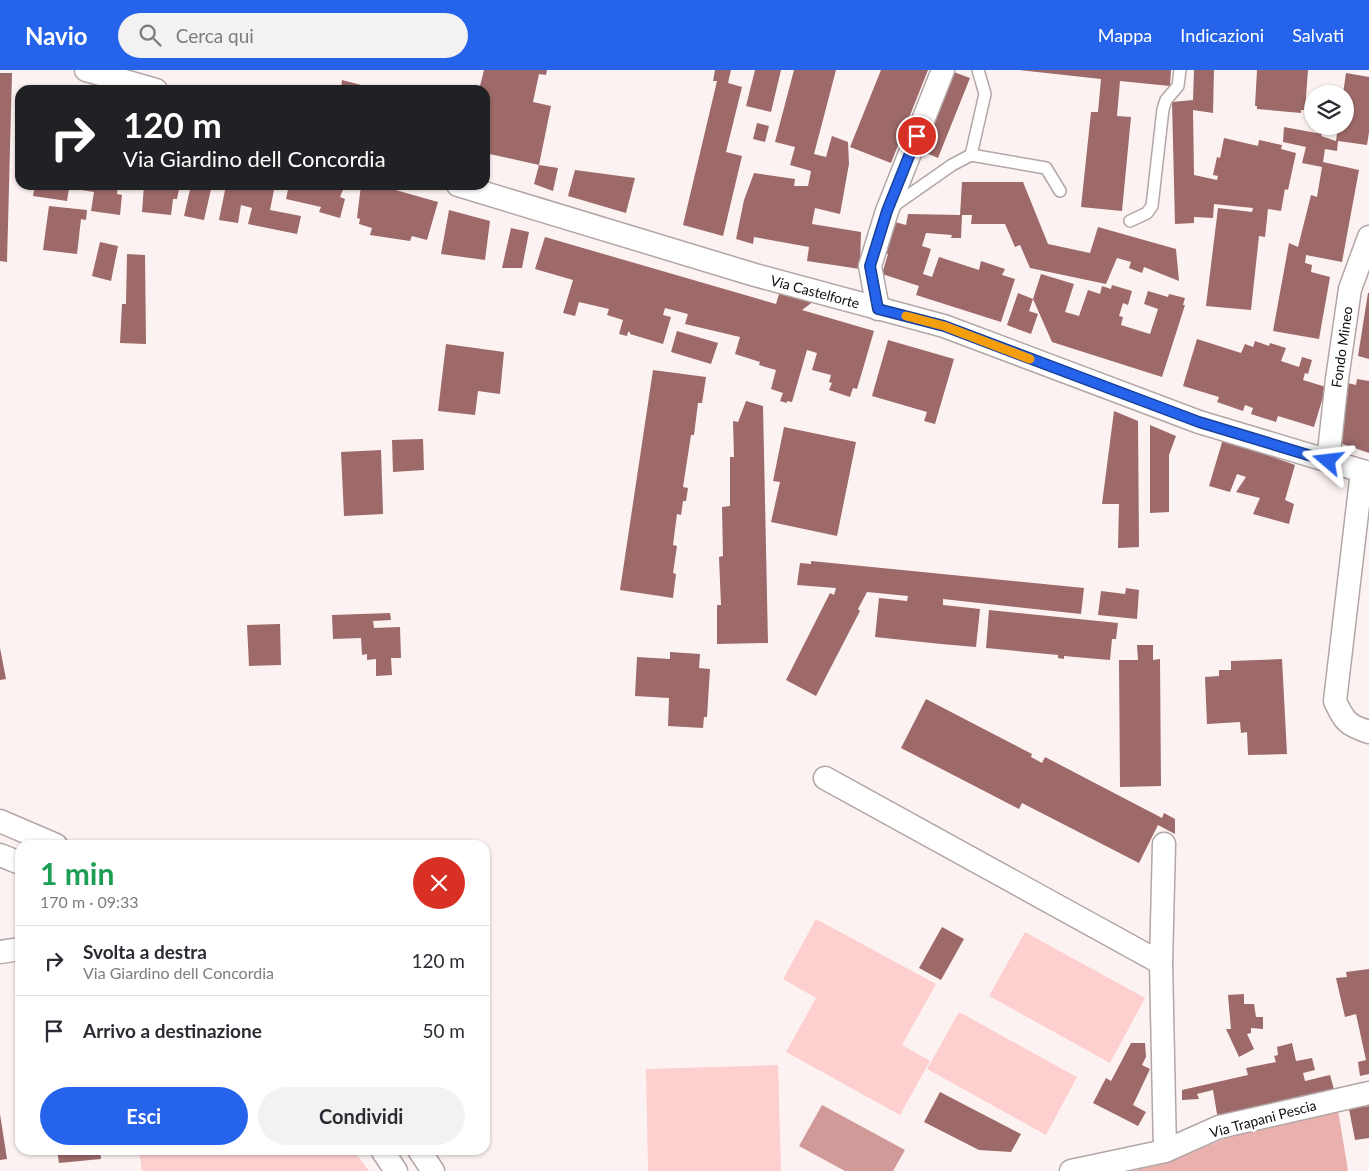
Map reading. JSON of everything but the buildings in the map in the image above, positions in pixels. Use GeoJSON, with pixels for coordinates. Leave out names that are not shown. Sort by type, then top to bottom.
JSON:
{"type":"FeatureCollection","features":[{"type":"Feature","properties":{"kind":"street"},"geometry":{"type":"LineString","coordinates":[[86,70],[138,85]]}},
{"type":"Feature","properties":{"kind":"street"},"geometry":{"type":"LineString","coordinates":[[878,309],[870,266],[887,211],[943,70]]}},
{"type":"Feature","properties":{"kind":"street","name":"Via Castelforte"},"geometry":{"type":"LineString","coordinates":[[474,190],[755,275],[944,326],[1199,422],[1366,472]]}},
{"type":"Feature","properties":{"kind":"street","name":"Fondo Mineo"},"geometry":{"type":"LineString","coordinates":[[1328,461],[1350,289],[1369,237]]}},
{"type":"Feature","properties":{"kind":"street"},"geometry":{"type":"LineString","coordinates":[[1366,472],[1335,700],[1342,718],[1350,725],[1369,732]]}},
{"type":"Feature","properties":{"kind":"street"},"geometry":{"type":"LineString","coordinates":[[825,778],[1161,963]]}},
{"type":"Feature","properties":{"kind":"street"},"geometry":{"type":"LineString","coordinates":[[0,821],[44,840]]}},
{"type":"Feature","properties":{"kind":"street"},"geometry":{"type":"LineString","coordinates":[[1164,844],[1161,963],[1165,1151]]}},
{"type":"Feature","properties":{"kind":"street"},"geometry":{"type":"LineString","coordinates":[[0,855],[15,861]]}},
{"type":"Feature","properties":{"kind":"street"},"geometry":{"type":"LineString","coordinates":[[0,952],[15,950]]}},
{"type":"Feature","properties":{"kind":"street","name":"Via Trapani Pescia"},"geometry":{"type":"LineString","coordinates":[[1070,1171],[1165,1151],[1219,1127],[1369,1092]]}},
{"type":"Feature","properties":{"kind":"street"},"geometry":{"type":"LineString","coordinates":[[385,1155],[396,1171]]}},
{"type":"Feature","properties":{"kind":"street"},"geometry":{"type":"LineString","coordinates":[[422,1155],[433,1171]]}},
{"type":"Feature","properties":{"kind":"lane"},"geometry":{"type":"LineString","coordinates":[[971,155],[985,94],[978,70]]}},
{"type":"Feature","properties":{"kind":"lane"},"geometry":{"type":"LineString","coordinates":[[1130,220],[1147,213],[1152,206],[1163,109],[1166,100],[1178,86],[1180,70]]}},
{"type":"Feature","properties":{"kind":"lane"},"geometry":{"type":"LineString","coordinates":[[887,211],[952,165],[971,155],[1046,168],[1060,191]]}},
{"type":"Feature","properties":{"kind":"shaded area"},"geometry":{"type":"Polygon","coordinates":[[[816,919],[936,984],[902,1045],[930,1061],[900,1115],[786,1052],[816,998],[783,979],[816,919]]]}},
{"type":"Feature","properties":{"kind":"shaded area"},"geometry":{"type":"Polygon","coordinates":[[[1025,932],[1145,998],[1110,1063],[989,996],[1025,932]]]}},
{"type":"Feature","properties":{"kind":"shaded area"},"geometry":{"type":"Polygon","coordinates":[[[959,1012],[1077,1077],[1046,1135],[927,1069],[959,1012]]]}},
{"type":"Feature","properties":{"kind":"shaded area"},"geometry":{"type":"Polygon","coordinates":[[[778,1065],[781,1171],[648,1171],[646,1069],[778,1065]]]}},
{"type":"Feature","properties":{"kind":"shaded area"},"geometry":{"type":"Polygon","coordinates":[[[822,1105],[905,1150],[893,1171],[845,1171],[799,1146],[822,1105]]]}},
{"type":"Feature","properties":{"kind":"shaded area"},"geometry":{"type":"Polygon","coordinates":[[[1338,1110],[1348,1171],[1130,1171],[1167,1163],[1226,1138],[1338,1110]]]}},
{"type":"Feature","properties":{"kind":"shaded area"},"geometry":{"type":"Polygon","coordinates":[[[140,1155],[357,1155],[369,1171],[142,1171],[140,1155]]]}},
{"type":"Feature","properties":{"kind":"slow traffic"},"geometry":{"type":"LineString","coordinates":[[906,316],[944,326],[1030,359]]}},
{"type":"Feature","properties":{"kind":"route"},"geometry":{"type":"LineString","coordinates":[[917,136],[887,211],[870,266],[878,309],[944,326],[1199,422],[1328,461]]}}]}
